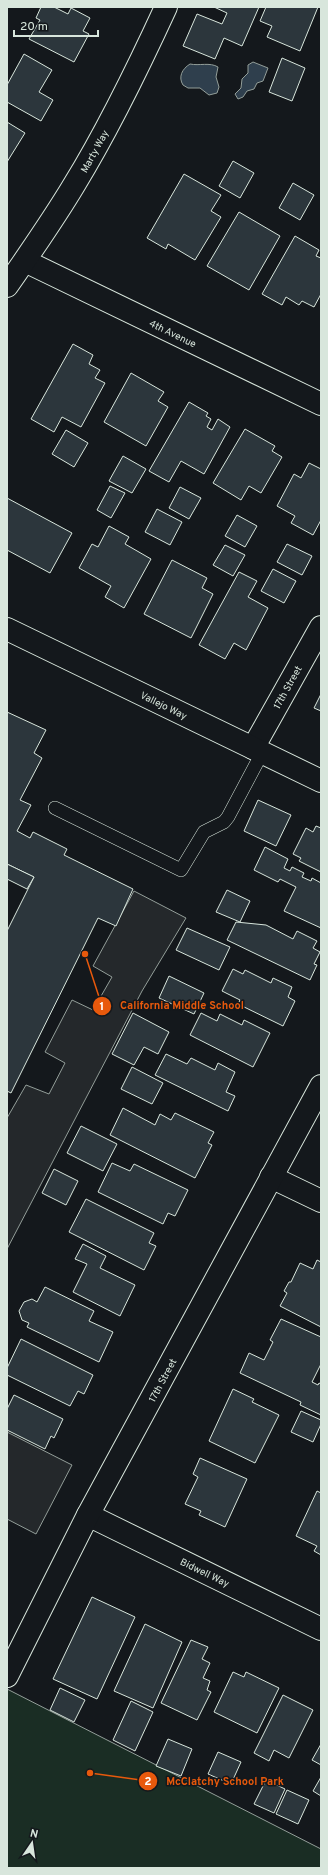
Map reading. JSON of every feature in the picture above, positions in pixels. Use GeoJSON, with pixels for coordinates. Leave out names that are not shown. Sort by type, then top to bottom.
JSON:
{"type":"FeatureCollection","features":[{"type":"Feature","properties":{"kind":"street","name":"Marty Way"},"geometry":{"type":"LineString","coordinates":[[7,286],[25,261],[74,184],[100,139],[122,98],[166,7]]}},
{"type":"Feature","properties":{"kind":"street","name":"4th Avenue"},"geometry":{"type":"LineString","coordinates":[[25,261],[321,404]]}},
{"type":"Feature","properties":{"kind":"street","name":"17th Street"},"geometry":{"type":"LineString","coordinates":[[257,751],[321,626]]}},
{"type":"Feature","properties":{"kind":"street","name":"Vallejo Way"},"geometry":{"type":"LineString","coordinates":[[7,629],[321,781]]}},
{"type":"Feature","properties":{"kind":"street","name":"17th Street"},"geometry":{"type":"LineString","coordinates":[[7,1676],[88,1515],[321,1086]]}},
{"type":"Feature","properties":{"kind":"street"},"geometry":{"type":"LineString","coordinates":[[271,1177],[321,1201]]}},
{"type":"Feature","properties":{"kind":"street","name":"Bidwell Way"},"geometry":{"type":"LineString","coordinates":[[88,1515],[321,1629]]}},
{"type":"Feature","properties":{"kind":"lane"},"geometry":{"type":"LineString","coordinates":[[55,808],[181,870],[204,832],[224,822],[228,817],[257,751]]}},
{"type":"Feature","properties":{"kind":"green space"},"geometry":{"type":"Polygon","coordinates":[[[7,1689],[321,1849],[321,1868],[7,1868],[7,1689]]]}},
{"type":"Feature","properties":{"kind":"shaded area"},"geometry":{"type":"Polygon","coordinates":[[[134,891],[186,918],[142,991],[7,1249],[7,1118],[26,1085],[49,1094],[65,1063],[45,1052],[72,1000],[93,1010],[112,977],[93,966],[134,891]]]}},
{"type":"Feature","properties":{"kind":"shaded area"},"geometry":{"type":"Polygon","coordinates":[[[7,1432],[72,1465],[36,1534],[7,1519],[7,1432]]]}},
{"type":"Feature","properties":{"kind":"water"},"geometry":{"type":"Polygon","coordinates":[[[253,62],[268,68],[263,81],[257,83],[254,89],[247,91],[243,97],[238,99],[235,94],[241,88],[242,79],[248,73],[248,65],[253,62]]]}},
{"type":"Feature","properties":{"kind":"water"},"geometry":{"type":"Polygon","coordinates":[[[190,64],[212,65],[218,67],[216,77],[219,87],[217,93],[209,95],[200,88],[188,88],[183,85],[181,79],[182,73],[190,64]]]}},
{"type":"Feature","properties":{"kind":"building"},"geometry":{"type":"Polygon","coordinates":[[[41,7],[54,7],[68,14],[71,8],[90,18],[83,31],[89,34],[74,62],[29,39],[40,20],[36,18],[41,7]]]}},
{"type":"Feature","properties":{"kind":"building"},"geometry":{"type":"Polygon","coordinates":[[[214,7],[259,7],[242,46],[224,38],[215,59],[183,46],[197,14],[222,24],[227,13],[214,7]]]}},
{"type":"Feature","properties":{"kind":"building"},"geometry":{"type":"Polygon","coordinates":[[[266,7],[318,7],[300,51],[267,37],[272,26],[260,21],[266,7]]]}},
{"type":"Feature","properties":{"kind":"building"},"geometry":{"type":"Polygon","coordinates":[[[24,54],[52,70],[39,92],[53,100],[41,121],[7,102],[7,85],[24,54]]]}},
{"type":"Feature","properties":{"kind":"building"},"geometry":{"type":"Polygon","coordinates":[[[282,58],[305,68],[292,101],[269,92],[282,58]]]}},
{"type":"Feature","properties":{"kind":"building"},"geometry":{"type":"Polygon","coordinates":[[[7,122],[25,133],[7,162],[7,122]]]}},
{"type":"Feature","properties":{"kind":"building"},"geometry":{"type":"Polygon","coordinates":[[[233,161],[254,173],[240,198],[219,186],[233,161]]]}},
{"type":"Feature","properties":{"kind":"building"},"geometry":{"type":"Polygon","coordinates":[[[184,174],[221,195],[211,211],[221,217],[195,260],[168,244],[166,249],[147,238],[184,174]]]}},
{"type":"Feature","properties":{"kind":"building"},"geometry":{"type":"Polygon","coordinates":[[[293,183],[314,195],[300,220],[279,208],[293,183]]]}},
{"type":"Feature","properties":{"kind":"building"},"geometry":{"type":"Polygon","coordinates":[[[239,212],[280,236],[249,290],[207,266],[239,212]]]}},
{"type":"Feature","properties":{"kind":"building"},"geometry":{"type":"Polygon","coordinates":[[[295,236],[319,250],[316,256],[321,258],[321,294],[314,307],[302,301],[299,305],[286,297],[282,305],[262,294],[295,236]]]}},
{"type":"Feature","properties":{"kind":"building"},"geometry":{"type":"Polygon","coordinates":[[[73,344],[93,355],[89,364],[100,370],[95,378],[105,383],[81,427],[62,417],[54,432],[31,419],[73,344]]]}},
{"type":"Feature","properties":{"kind":"building"},"geometry":{"type":"Polygon","coordinates":[[[131,373],[164,392],[158,401],[168,407],[146,446],[104,422],[131,373]]]}},
{"type":"Feature","properties":{"kind":"building"},"geometry":{"type":"Polygon","coordinates":[[[189,402],[208,413],[206,416],[211,419],[207,427],[212,430],[218,419],[230,427],[204,474],[181,461],[169,482],[149,471],[189,402]]]}},
{"type":"Feature","properties":{"kind":"building"},"geometry":{"type":"Polygon","coordinates":[[[245,429],[275,446],[272,451],[282,457],[261,493],[249,486],[241,500],[213,483],[245,429]]]}},
{"type":"Feature","properties":{"kind":"building"},"geometry":{"type":"Polygon","coordinates":[[[66,430],[88,443],[74,467],[52,454],[66,430]]]}},
{"type":"Feature","properties":{"kind":"building"},"geometry":{"type":"Polygon","coordinates":[[[123,456],[146,469],[132,493],[109,481],[123,456]]]}},
{"type":"Feature","properties":{"kind":"building"},"geometry":{"type":"Polygon","coordinates":[[[309,463],[321,469],[321,520],[313,535],[291,523],[295,516],[277,506],[294,474],[301,478],[309,463]]]}},
{"type":"Feature","properties":{"kind":"building"},"geometry":{"type":"Polygon","coordinates":[[[110,486],[125,493],[111,518],[97,510],[110,486]]]}},
{"type":"Feature","properties":{"kind":"building"},"geometry":{"type":"Polygon","coordinates":[[[180,487],[201,498],[189,519],[169,508],[180,487]]]}},
{"type":"Feature","properties":{"kind":"building"},"geometry":{"type":"Polygon","coordinates":[[[7,498],[72,533],[50,573],[7,550],[7,498]]]}},
{"type":"Feature","properties":{"kind":"building"},"geometry":{"type":"Polygon","coordinates":[[[157,509],[182,522],[170,545],[145,532],[157,509]]]}},
{"type":"Feature","properties":{"kind":"building"},"geometry":{"type":"Polygon","coordinates":[[[237,515],[257,526],[245,547],[225,536],[237,515]]]}},
{"type":"Feature","properties":{"kind":"building"},"geometry":{"type":"Polygon","coordinates":[[[109,526],[129,537],[125,544],[151,559],[124,608],[105,597],[111,586],[79,568],[92,544],[98,547],[109,526]]]}},
{"type":"Feature","properties":{"kind":"building"},"geometry":{"type":"Polygon","coordinates":[[[287,544],[312,556],[302,575],[277,562],[287,544]]]}},
{"type":"Feature","properties":{"kind":"building"},"geometry":{"type":"Polygon","coordinates":[[[225,545],[245,555],[233,576],[213,565],[225,545]]]}},
{"type":"Feature","properties":{"kind":"building"},"geometry":{"type":"Polygon","coordinates":[[[172,560],[207,578],[202,588],[213,594],[191,638],[144,614],[172,560]]]}},
{"type":"Feature","properties":{"kind":"building"},"geometry":{"type":"Polygon","coordinates":[[[273,569],[296,581],[284,603],[261,591],[273,569]]]}},
{"type":"Feature","properties":{"kind":"building"},"geometry":{"type":"Polygon","coordinates":[[[239,572],[257,581],[248,597],[268,608],[246,650],[234,643],[225,659],[199,645],[239,572]]]}},
{"type":"Feature","properties":{"kind":"building"},"geometry":{"type":"Polygon","coordinates":[[[321,694],[321,711],[314,708],[321,694]]]}},
{"type":"Feature","properties":{"kind":"building"},"geometry":{"type":"Polygon","coordinates":[[[7,712],[46,730],[34,753],[42,758],[20,800],[31,805],[17,831],[30,838],[33,832],[67,849],[64,855],[133,889],[116,926],[98,918],[11,1093],[7,1091],[7,931],[34,877],[7,864],[7,712]]]}},
{"type":"Feature","properties":{"kind":"building"},"geometry":{"type":"Polygon","coordinates":[[[258,800],[291,815],[276,846],[244,831],[258,800]]]}},
{"type":"Feature","properties":{"kind":"building"},"geometry":{"type":"Polygon","coordinates":[[[316,826],[321,828],[321,872],[299,861],[301,858],[293,854],[306,828],[313,832],[316,826]]]}},
{"type":"Feature","properties":{"kind":"building"},"geometry":{"type":"Polygon","coordinates":[[[265,847],[288,859],[284,868],[290,871],[292,867],[304,873],[302,877],[311,881],[312,878],[321,883],[321,928],[284,911],[296,887],[280,879],[278,882],[254,870],[265,847]]]}},
{"type":"Feature","properties":{"kind":"building"},"geometry":{"type":"Polygon","coordinates":[[[7,864],[34,877],[27,889],[7,879],[7,864]]]}},
{"type":"Feature","properties":{"kind":"building"},"geometry":{"type":"Polygon","coordinates":[[[227,890],[250,901],[240,922],[216,912],[227,890]]]}},
{"type":"Feature","properties":{"kind":"building"},"geometry":{"type":"Polygon","coordinates":[[[236,922],[266,925],[293,939],[297,931],[317,941],[313,948],[320,952],[314,964],[317,965],[310,980],[227,940],[236,922]]]}},
{"type":"Feature","properties":{"kind":"building"},"geometry":{"type":"Polygon","coordinates":[[[187,928],[230,947],[219,970],[176,950],[187,928]]]}},
{"type":"Feature","properties":{"kind":"building"},"geometry":{"type":"Polygon","coordinates":[[[233,969],[243,974],[245,970],[271,983],[273,978],[292,987],[288,997],[295,1001],[283,1026],[238,1004],[240,1000],[222,991],[233,969]]]}},
{"type":"Feature","properties":{"kind":"building"},"geometry":{"type":"Polygon","coordinates":[[[169,976],[204,993],[194,1014],[159,998],[169,976]]]}},
{"type":"Feature","properties":{"kind":"building"},"geometry":{"type":"Polygon","coordinates":[[[133,1013],[169,1032],[158,1054],[144,1047],[134,1065],[112,1054],[133,1013]]]}},
{"type":"Feature","properties":{"kind":"building"},"geometry":{"type":"Polygon","coordinates":[[[201,1013],[217,1021],[220,1014],[242,1025],[244,1020],[270,1033],[253,1067],[190,1035],[201,1013]]]}},
{"type":"Feature","properties":{"kind":"building"},"geometry":{"type":"Polygon","coordinates":[[[166,1054],[187,1064],[191,1058],[215,1070],[218,1063],[235,1072],[226,1092],[235,1096],[228,1111],[155,1075],[166,1054]]]}},
{"type":"Feature","properties":{"kind":"building"},"geometry":{"type":"Polygon","coordinates":[[[132,1067],[163,1083],[152,1104],[121,1089],[132,1067]]]}},
{"type":"Feature","properties":{"kind":"building"},"geometry":{"type":"Polygon","coordinates":[[[123,1108],[155,1125],[160,1114],[171,1120],[175,1113],[214,1132],[208,1143],[212,1145],[195,1178],[110,1135],[123,1108]]]}},
{"type":"Feature","properties":{"kind":"building"},"geometry":{"type":"Polygon","coordinates":[[[81,1126],[117,1144],[103,1171],[67,1153],[81,1126]]]}},
{"type":"Feature","properties":{"kind":"building"},"geometry":{"type":"Polygon","coordinates":[[[112,1163],[130,1171],[134,1164],[188,1190],[175,1216],[168,1213],[163,1224],[98,1192],[112,1163]]]}},
{"type":"Feature","properties":{"kind":"building"},"geometry":{"type":"Polygon","coordinates":[[[54,1169],[78,1181],[66,1205],[42,1193],[54,1169]]]}},
{"type":"Feature","properties":{"kind":"building"},"geometry":{"type":"Polygon","coordinates":[[[86,1199],[154,1233],[149,1243],[156,1246],[144,1270],[69,1232],[86,1199]]]}},
{"type":"Feature","properties":{"kind":"building"},"geometry":{"type":"Polygon","coordinates":[[[83,1244],[106,1256],[100,1268],[135,1285],[120,1316],[73,1292],[87,1264],[75,1259],[83,1244]]]}},
{"type":"Feature","properties":{"kind":"building"},"geometry":{"type":"Polygon","coordinates":[[[317,1260],[321,1262],[321,1327],[280,1306],[287,1293],[284,1291],[289,1282],[291,1282],[300,1263],[313,1269],[317,1260]]]}},
{"type":"Feature","properties":{"kind":"building"},"geometry":{"type":"Polygon","coordinates":[[[45,1287],[94,1311],[89,1321],[113,1332],[99,1362],[27,1327],[29,1323],[22,1320],[19,1311],[24,1302],[32,1299],[37,1302],[45,1287]]]}},
{"type":"Feature","properties":{"kind":"building"},"geometry":{"type":"Polygon","coordinates":[[[281,1319],[321,1337],[321,1364],[312,1382],[318,1385],[319,1383],[321,1384],[321,1415],[300,1405],[301,1402],[240,1373],[249,1353],[264,1360],[273,1342],[270,1340],[281,1319]]]}},
{"type":"Feature","properties":{"kind":"building"},"geometry":{"type":"Polygon","coordinates":[[[21,1339],[93,1375],[84,1394],[78,1391],[70,1406],[7,1375],[7,1368],[21,1339]]]}},
{"type":"Feature","properties":{"kind":"building"},"geometry":{"type":"Polygon","coordinates":[[[233,1389],[254,1399],[252,1402],[279,1415],[255,1463],[209,1441],[233,1389]]]}},
{"type":"Feature","properties":{"kind":"building"},"geometry":{"type":"Polygon","coordinates":[[[14,1395],[63,1419],[54,1438],[51,1436],[45,1449],[7,1430],[7,1409],[14,1395]]]}},
{"type":"Feature","properties":{"kind":"building"},"geometry":{"type":"Polygon","coordinates":[[[301,1411],[321,1420],[321,1424],[313,1442],[291,1432],[301,1411]]]}},
{"type":"Feature","properties":{"kind":"building"},"geometry":{"type":"Polygon","coordinates":[[[200,1458],[247,1479],[225,1527],[199,1515],[201,1511],[185,1504],[198,1477],[193,1474],[200,1458]]]}},
{"type":"Feature","properties":{"kind":"building"},"geometry":{"type":"Polygon","coordinates":[[[317,1491],[321,1493],[321,1555],[314,1551],[317,1546],[296,1536],[317,1491]]]}},
{"type":"Feature","properties":{"kind":"building"},"geometry":{"type":"Polygon","coordinates":[[[92,1597],[135,1617],[97,1699],[53,1679],[92,1597]]]}},
{"type":"Feature","properties":{"kind":"building"},"geometry":{"type":"Polygon","coordinates":[[[145,1624],[182,1642],[153,1708],[114,1691],[145,1624]]]}},
{"type":"Feature","properties":{"kind":"building"},"geometry":{"type":"Polygon","coordinates":[[[191,1640],[208,1647],[202,1659],[210,1663],[203,1678],[210,1681],[207,1690],[211,1692],[197,1720],[161,1703],[191,1640]]]}},
{"type":"Feature","properties":{"kind":"building"},"geometry":{"type":"Polygon","coordinates":[[[233,1672],[244,1677],[246,1672],[279,1688],[257,1733],[214,1712],[233,1672]]]}},
{"type":"Feature","properties":{"kind":"building"},"geometry":{"type":"Polygon","coordinates":[[[60,1688],[85,1700],[74,1722],[50,1710],[60,1688]]]}},
{"type":"Feature","properties":{"kind":"building"},"geometry":{"type":"Polygon","coordinates":[[[283,1695],[313,1710],[289,1758],[274,1750],[269,1761],[254,1753],[283,1695]]]}},
{"type":"Feature","properties":{"kind":"building"},"geometry":{"type":"Polygon","coordinates":[[[131,1701],[153,1712],[135,1751],[113,1740],[131,1701]]]}},
{"type":"Feature","properties":{"kind":"building"},"geometry":{"type":"Polygon","coordinates":[[[168,1739],[192,1749],[181,1776],[156,1766],[168,1739]]]}},
{"type":"Feature","properties":{"kind":"building"},"geometry":{"type":"Polygon","coordinates":[[[321,1744],[321,1765],[312,1760],[321,1744]]]}},
{"type":"Feature","properties":{"kind":"building"},"geometry":{"type":"Polygon","coordinates":[[[218,1752],[241,1762],[231,1784],[208,1774],[218,1752]]]}},
{"type":"Feature","properties":{"kind":"building"},"geometry":{"type":"Polygon","coordinates":[[[321,1777],[321,1796],[313,1791],[321,1777]]]}},
{"type":"Feature","properties":{"kind":"building"},"geometry":{"type":"Polygon","coordinates":[[[266,1780],[285,1789],[274,1813],[254,1804],[266,1780]]]}},
{"type":"Feature","properties":{"kind":"building"},"geometry":{"type":"Polygon","coordinates":[[[287,1790],[309,1800],[298,1824],[276,1814],[287,1790]]]}},
{"type":"Feature","properties":{"kind":"place","name":"California Middle School"},"geometry":{"type":"Point","coordinates":[85,954]}},
{"type":"Feature","properties":{"kind":"place","name":"McClatchy School Park"},"geometry":{"type":"Point","coordinates":[90,1773]}}]}
